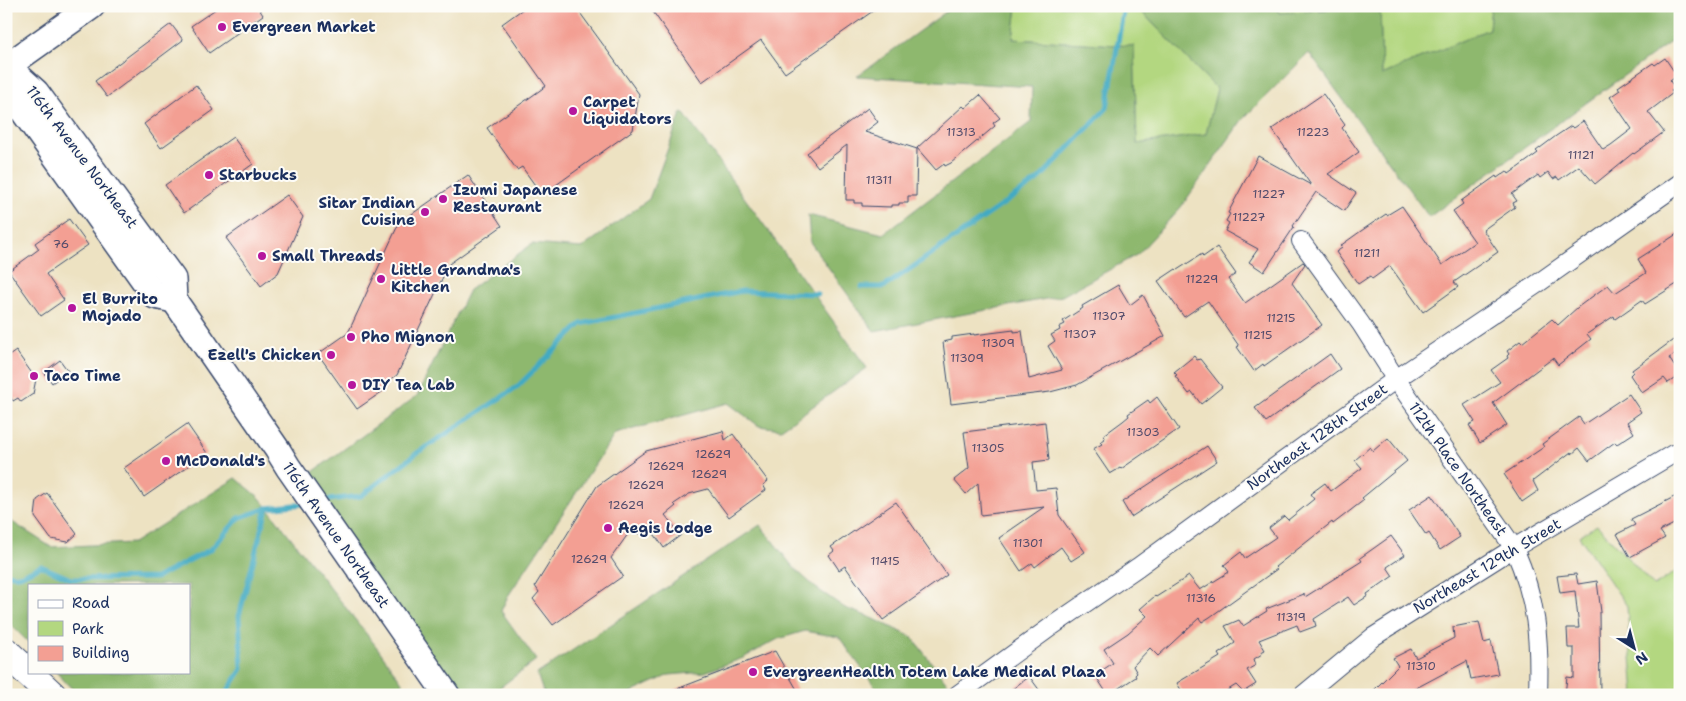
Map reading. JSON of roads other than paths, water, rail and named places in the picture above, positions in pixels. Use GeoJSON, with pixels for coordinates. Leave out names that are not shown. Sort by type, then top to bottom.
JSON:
{"type":"FeatureCollection","features":[{"type":"Feature","properties":{"kind":"highway"},"geometry":{"type":"LineString","coordinates":[[6,652],[28,673]]}},
{"type":"Feature","properties":{"kind":"highway"},"geometry":{"type":"LineString","coordinates":[[30,674],[52,695]]}},
{"type":"Feature","properties":{"kind":"street"},"geometry":{"type":"LineString","coordinates":[[7,66],[92,6]]}},
{"type":"Feature","properties":{"kind":"street","name":"116th Avenue Northeast"},"geometry":{"type":"LineString","coordinates":[[7,66],[36,92],[163,264],[173,279],[174,300],[291,472],[447,695]]}},
{"type":"Feature","properties":{"kind":"street","name":"Northeast 128th Street"},"geometry":{"type":"LineString","coordinates":[[957,695],[1138,567],[1396,379],[1680,184]]}},
{"type":"Feature","properties":{"kind":"street","name":"112th Place Northeast"},"geometry":{"type":"LineString","coordinates":[[1301,242],[1361,324],[1396,379],[1514,548],[1533,600],[1538,630],[1538,695]]}},
{"type":"Feature","properties":{"kind":"street","name":"Northeast 129th Street"},"geometry":{"type":"LineString","coordinates":[[1303,695],[1373,636],[1514,548],[1673,454],[1680,452]]}},
{"type":"Feature","properties":{"kind":"waterway"},"geometry":{"type":"LineString","coordinates":[[862,287],[884,287],[1038,180],[1107,108],[1124,6]]}},
{"type":"Feature","properties":{"kind":"waterway"},"geometry":{"type":"LineString","coordinates":[[320,501],[361,496],[417,453],[517,387],[581,324],[742,291],[818,294]]}},
{"type":"Feature","properties":{"kind":"waterway"},"geometry":{"type":"LineString","coordinates":[[6,574],[20,576],[41,566],[71,579],[156,578],[211,549],[239,518],[267,508],[304,504]]}},
{"type":"Feature","properties":{"kind":"waterway"},"geometry":{"type":"LineString","coordinates":[[225,695],[242,669],[239,616],[267,508]]}},
{"type":"Feature","properties":{"kind":"place","name":"Evergreen Market"},"geometry":{"type":"Point","coordinates":[222,27]}},
{"type":"Feature","properties":{"kind":"place","name":"Carpet Liquidators"},"geometry":{"type":"Point","coordinates":[573,111]}},
{"type":"Feature","properties":{"kind":"place","name":"Starbucks"},"geometry":{"type":"Point","coordinates":[209,175]}},
{"type":"Feature","properties":{"kind":"place","name":"Izumi Japanese Restaurant"},"geometry":{"type":"Point","coordinates":[443,199]}},
{"type":"Feature","properties":{"kind":"place","name":"Sitar Indian Cuisine"},"geometry":{"type":"Point","coordinates":[425,212]}},
{"type":"Feature","properties":{"kind":"place","name":"Small Threads"},"geometry":{"type":"Point","coordinates":[262,256]}},
{"type":"Feature","properties":{"kind":"place","name":"Little Grandma's Kitchen"},"geometry":{"type":"Point","coordinates":[381,279]}},
{"type":"Feature","properties":{"kind":"place","name":"El Burrito Mojado"},"geometry":{"type":"Point","coordinates":[72,308]}},
{"type":"Feature","properties":{"kind":"place","name":"Pho Mignon"},"geometry":{"type":"Point","coordinates":[351,337]}},
{"type":"Feature","properties":{"kind":"place","name":"Ezell's Chicken"},"geometry":{"type":"Point","coordinates":[331,355]}},
{"type":"Feature","properties":{"kind":"place","name":"Taco Time"},"geometry":{"type":"Point","coordinates":[34,376]}},
{"type":"Feature","properties":{"kind":"place","name":"DIY Tea Lab"},"geometry":{"type":"Point","coordinates":[352,385]}},
{"type":"Feature","properties":{"kind":"place","name":"McDonald's"},"geometry":{"type":"Point","coordinates":[166,461]}},
{"type":"Feature","properties":{"kind":"place","name":"Aegis Lodge"},"geometry":{"type":"Point","coordinates":[608,528]}},
{"type":"Feature","properties":{"kind":"place","name":"EvergreenHealth Totem Lake Medical Plaza"},"geometry":{"type":"Point","coordinates":[753,672]}}]}
